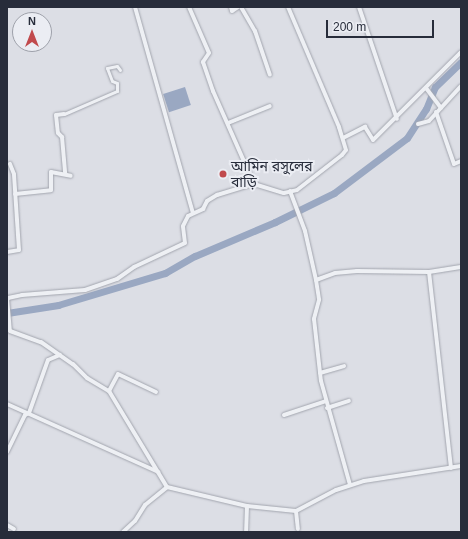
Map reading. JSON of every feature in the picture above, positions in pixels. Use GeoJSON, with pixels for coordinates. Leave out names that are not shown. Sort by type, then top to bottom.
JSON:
{"type":"FeatureCollection","features":[{"type":"Feature","properties":{"kind":"street"},"geometry":{"type":"LineString","coordinates":[[135,7],[192,213]]}},
{"type":"Feature","properties":{"kind":"street"},"geometry":{"type":"LineString","coordinates":[[189,7],[206,43],[209,55],[203,62],[254,184]]}},
{"type":"Feature","properties":{"kind":"street"},"geometry":{"type":"LineString","coordinates":[[231,7],[232,10],[240,7],[255,31],[270,75]]}},
{"type":"Feature","properties":{"kind":"street"},"geometry":{"type":"LineString","coordinates":[[288,7],[343,138],[346,150],[342,156],[297,190],[284,193],[254,184],[217,195],[208,201],[203,208],[192,213],[183,226],[185,242],[134,267],[117,279],[85,290],[22,295],[8,298],[8,331],[41,342],[60,355],[87,378],[109,391],[168,488],[247,506],[296,511],[350,485],[461,466]]}},
{"type":"Feature","properties":{"kind":"street"},"geometry":{"type":"LineString","coordinates":[[359,7],[396,119]]}},
{"type":"Feature","properties":{"kind":"street"},"geometry":{"type":"LineString","coordinates":[[343,138],[365,128],[373,140],[426,88],[434,76],[461,52]]}},
{"type":"Feature","properties":{"kind":"street"},"geometry":{"type":"LineString","coordinates":[[65,174],[62,137],[58,133],[56,115],[64,114],[117,91],[117,83],[112,81],[107,68],[117,66],[120,70]]}},
{"type":"Feature","properties":{"kind":"street"},"geometry":{"type":"LineString","coordinates":[[418,124],[428,121],[461,86]]}},
{"type":"Feature","properties":{"kind":"street"},"geometry":{"type":"LineString","coordinates":[[426,88],[440,108]]}},
{"type":"Feature","properties":{"kind":"street"},"geometry":{"type":"LineString","coordinates":[[228,123],[270,106]]}},
{"type":"Feature","properties":{"kind":"street"},"geometry":{"type":"LineString","coordinates":[[436,112],[454,164],[461,162]]}},
{"type":"Feature","properties":{"kind":"street"},"geometry":{"type":"LineString","coordinates":[[7,252],[19,250],[15,194],[10,164]]}},
{"type":"Feature","properties":{"kind":"street"},"geometry":{"type":"LineString","coordinates":[[15,194],[51,190],[51,172],[71,176]]}},
{"type":"Feature","properties":{"kind":"street"},"geometry":{"type":"LineString","coordinates":[[290,191],[293,202],[299,213],[316,280],[319,300],[314,319],[320,373],[327,408],[350,485]]}},
{"type":"Feature","properties":{"kind":"street"},"geometry":{"type":"LineString","coordinates":[[316,280],[335,274],[357,271],[430,272],[461,267]]}},
{"type":"Feature","properties":{"kind":"street"},"geometry":{"type":"LineString","coordinates":[[430,272],[451,468]]}},
{"type":"Feature","properties":{"kind":"street"},"geometry":{"type":"LineString","coordinates":[[8,449],[25,415],[29,413],[48,360],[60,355]]}},
{"type":"Feature","properties":{"kind":"street"},"geometry":{"type":"LineString","coordinates":[[320,373],[344,366]]}},
{"type":"Feature","properties":{"kind":"street"},"geometry":{"type":"LineString","coordinates":[[109,391],[118,374],[156,392]]}},
{"type":"Feature","properties":{"kind":"street"},"geometry":{"type":"LineString","coordinates":[[284,415],[326,401]]}},
{"type":"Feature","properties":{"kind":"street"},"geometry":{"type":"LineString","coordinates":[[327,408],[349,401]]}},
{"type":"Feature","properties":{"kind":"street"},"geometry":{"type":"LineString","coordinates":[[7,404],[158,472]]}},
{"type":"Feature","properties":{"kind":"street"},"geometry":{"type":"LineString","coordinates":[[123,532],[135,521],[145,504],[168,488]]}},
{"type":"Feature","properties":{"kind":"street"},"geometry":{"type":"LineString","coordinates":[[246,532],[247,506]]}},
{"type":"Feature","properties":{"kind":"street"},"geometry":{"type":"LineString","coordinates":[[296,511],[298,529]]}},
{"type":"Feature","properties":{"kind":"street"},"geometry":{"type":"LineString","coordinates":[[7,524],[14,528]]}},
{"type":"Feature","properties":{"kind":"water"},"geometry":{"type":"Polygon","coordinates":[[[185,87],[191,105],[169,112],[163,94],[185,87]]]}},
{"type":"Feature","properties":{"kind":"waterway"},"geometry":{"type":"LineString","coordinates":[[7,313],[58,305],[165,273],[195,256],[275,222],[334,193],[407,138],[426,109],[435,87],[461,62]]}},
{"type":"Feature","properties":{"kind":"place","name":"আমিন রসুলের বাড়ি"},"geometry":{"type":"Point","coordinates":[223,174]}}]}
